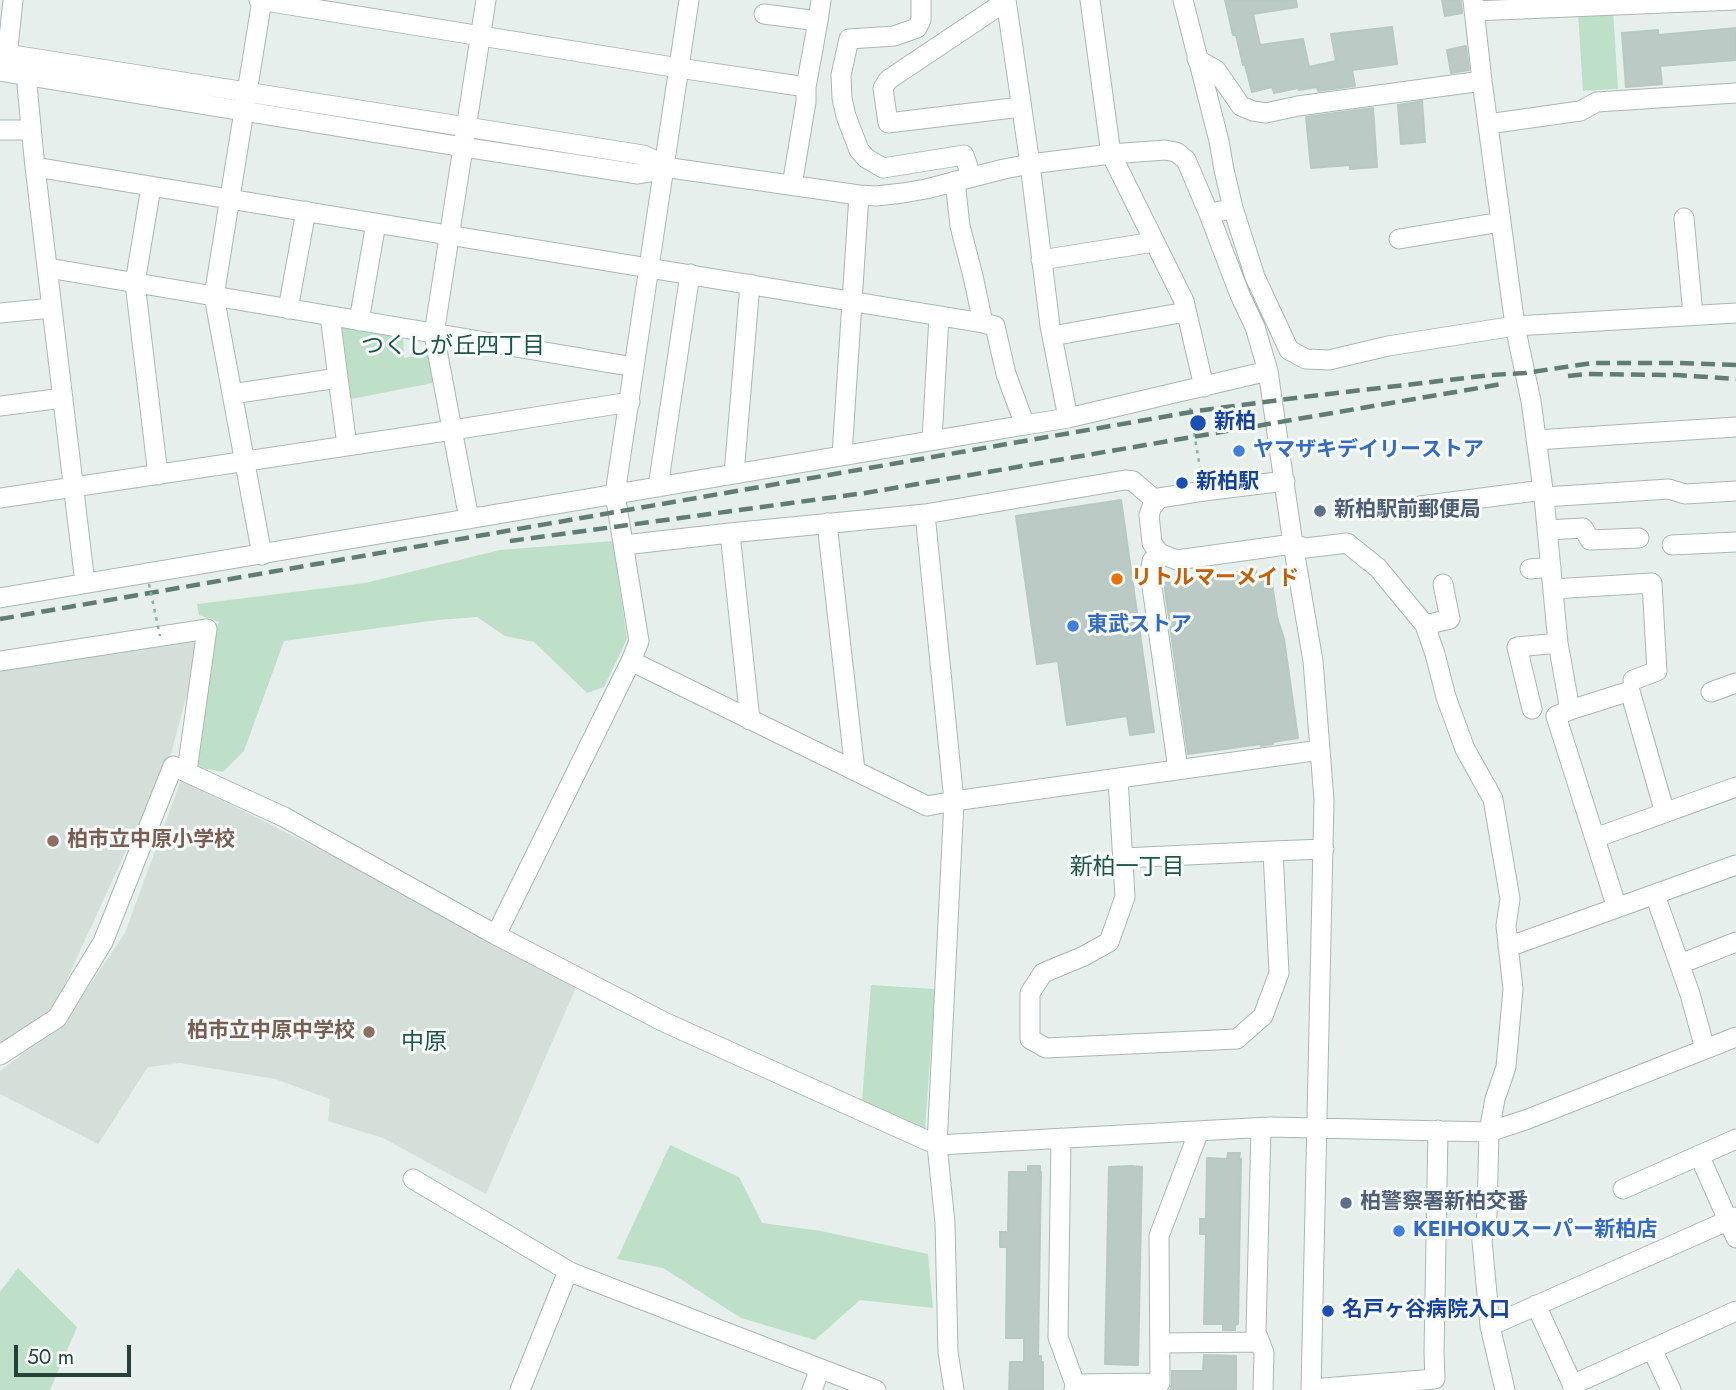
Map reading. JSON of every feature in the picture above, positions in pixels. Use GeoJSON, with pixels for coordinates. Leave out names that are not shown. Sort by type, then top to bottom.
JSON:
{"type":"FeatureCollection","features":[{"type":"Feature","properties":{"kind":"street"},"geometry":{"type":"LineString","coordinates":[[13,0],[10,64],[32,130],[85,583]]}},
{"type":"Feature","properties":{"kind":"street"},"geometry":{"type":"LineString","coordinates":[[262,555],[214,296],[261,0],[806,87]]}},
{"type":"Feature","properties":{"kind":"street"},"geometry":{"type":"LineString","coordinates":[[469,519],[434,334],[486,0]]}},
{"type":"Feature","properties":{"kind":"street"},"geometry":{"type":"LineString","coordinates":[[496,935],[639,641],[615,494],[689,0]]}},
{"type":"Feature","properties":{"kind":"street"},"geometry":{"type":"LineString","coordinates":[[792,185],[821,0]]}},
{"type":"Feature","properties":{"kind":"street"},"geometry":{"type":"LineString","coordinates":[[921,0],[921,20],[917,28],[894,36],[849,38],[841,75],[842,98],[859,150],[866,158],[883,168],[964,155],[960,226],[983,323]]}},
{"type":"Feature","properties":{"kind":"street"},"geometry":{"type":"LineString","coordinates":[[1021,107],[888,123],[883,88],[888,80],[1006,0],[1030,164],[1052,336],[1068,418]]}},
{"type":"Feature","properties":{"kind":"street"},"geometry":{"type":"LineString","coordinates":[[1090,0],[1111,154],[1184,301],[1196,389]]}},
{"type":"Feature","properties":{"kind":"street"},"geometry":{"type":"LineString","coordinates":[[1183,0],[1233,208],[1255,277],[1289,349],[1306,359],[1329,359],[1388,346],[1515,326],[1736,313]]}},
{"type":"Feature","properties":{"kind":"street"},"geometry":{"type":"LineString","coordinates":[[1570,710],[1558,643],[1548,530],[1531,401],[1515,326],[1474,6],[1736,0]]}},
{"type":"Feature","properties":{"kind":"street"},"geometry":{"type":"LineString","coordinates":[[764,14],[818,21]]}},
{"type":"Feature","properties":{"kind":"street"},"geometry":{"type":"LineString","coordinates":[[1197,59],[1216,70],[1241,106],[1266,113],[1298,106],[1482,81]]}},
{"type":"Feature","properties":{"kind":"street"},"geometry":{"type":"LineString","coordinates":[[10,64],[465,137],[643,155],[664,167],[859,195],[903,193],[1030,164],[1111,154],[1166,150],[1176,152],[1186,160],[1209,214],[1255,327],[1268,371],[1313,662],[1324,800],[1324,849],[1311,1390],[1435,1379],[1438,1130]]}},
{"type":"Feature","properties":{"kind":"street"},"geometry":{"type":"LineString","coordinates":[[1488,124],[1580,111],[1597,102],[1736,93]]}},
{"type":"Feature","properties":{"kind":"street"},"geometry":{"type":"LineString","coordinates":[[0,130],[32,130]]}},
{"type":"Feature","properties":{"kind":"street"},"geometry":{"type":"LineString","coordinates":[[1186,160],[1219,141]]}},
{"type":"Feature","properties":{"kind":"street"},"geometry":{"type":"LineString","coordinates":[[35,167],[995,326],[1006,374],[1025,425]]}},
{"type":"Feature","properties":{"kind":"street"},"geometry":{"type":"LineString","coordinates":[[150,187],[135,283],[158,475]]}},
{"type":"Feature","properties":{"kind":"street"},"geometry":{"type":"LineString","coordinates":[[842,455],[859,195]]}},
{"type":"Feature","properties":{"kind":"street"},"geometry":{"type":"LineString","coordinates":[[1209,214],[1233,208]]}},
{"type":"Feature","properties":{"kind":"street"},"geometry":{"type":"LineString","coordinates":[[288,309],[306,211]]}},
{"type":"Feature","properties":{"kind":"street"},"geometry":{"type":"LineString","coordinates":[[1684,218],[1693,316]]}},
{"type":"Feature","properties":{"kind":"street"},"geometry":{"type":"LineString","coordinates":[[1399,239],[1501,222]]}},
{"type":"Feature","properties":{"kind":"street"},"geometry":{"type":"LineString","coordinates":[[359,321],[376,223]]}},
{"type":"Feature","properties":{"kind":"street"},"geometry":{"type":"LineString","coordinates":[[1041,260],[1154,242]]}},
{"type":"Feature","properties":{"kind":"street"},"geometry":{"type":"LineString","coordinates":[[48,268],[634,367]]}},
{"type":"Feature","properties":{"kind":"street"},"geometry":{"type":"LineString","coordinates":[[658,487],[690,274]]}},
{"type":"Feature","properties":{"kind":"street"},"geometry":{"type":"LineString","coordinates":[[734,474],[750,284]]}},
{"type":"Feature","properties":{"kind":"street"},"geometry":{"type":"LineString","coordinates":[[0,313],[52,308]]}},
{"type":"Feature","properties":{"kind":"street"},"geometry":{"type":"LineString","coordinates":[[1052,336],[1186,312]]}},
{"type":"Feature","properties":{"kind":"street"},"geometry":{"type":"LineString","coordinates":[[330,316],[347,446]]}},
{"type":"Feature","properties":{"kind":"street"},"geometry":{"type":"LineString","coordinates":[[932,440],[939,316]]}},
{"type":"Feature","properties":{"kind":"street"},"geometry":{"type":"LineString","coordinates":[[0,598],[1068,418],[1268,371]]}},
{"type":"Feature","properties":{"kind":"street"},"geometry":{"type":"LineString","coordinates":[[232,394],[338,378]]}},
{"type":"Feature","properties":{"kind":"street"},"geometry":{"type":"LineString","coordinates":[[0,406],[63,398]]}},
{"type":"Feature","properties":{"kind":"street"},"geometry":{"type":"LineString","coordinates":[[0,498],[630,402]]}},
{"type":"Feature","properties":{"kind":"street"},"geometry":{"type":"LineString","coordinates":[[1536,440],[1736,427]]}},
{"type":"Feature","properties":{"kind":"street"},"geometry":{"type":"LineString","coordinates":[[624,545],[926,514],[1125,480],[1133,481],[1156,501]]}},
{"type":"Feature","properties":{"kind":"street"},"geometry":{"type":"LineString","coordinates":[[1285,481],[1164,496],[1156,501],[1149,515],[1152,543],[1159,553],[1177,560],[1293,544],[1306,548],[1347,543],[1378,568],[1425,625],[1446,697],[1465,749],[1493,799],[1510,899],[1506,926],[1513,989],[1506,1068],[1495,1100],[1489,1132],[1487,1214],[1482,1241],[1490,1326],[1505,1390]]}},
{"type":"Feature","properties":{"kind":"street"},"geometry":{"type":"LineString","coordinates":[[1420,506],[1543,494],[1669,489],[1685,494],[1736,491]]}},
{"type":"Feature","properties":{"kind":"street"},"geometry":{"type":"LineString","coordinates":[[926,514],[954,801],[937,1145],[945,1223],[948,1352],[954,1390]]}},
{"type":"Feature","properties":{"kind":"street"},"geometry":{"type":"LineString","coordinates":[[827,523],[855,771]]}},
{"type":"Feature","properties":{"kind":"street"},"geometry":{"type":"LineString","coordinates":[[1548,530],[1583,528],[1590,540],[1639,538]]}},
{"type":"Feature","properties":{"kind":"street"},"geometry":{"type":"LineString","coordinates":[[730,533],[750,720]]}},
{"type":"Feature","properties":{"kind":"street"},"geometry":{"type":"LineString","coordinates":[[1672,545],[1736,541]]}},
{"type":"Feature","properties":{"kind":"street"},"geometry":{"type":"LineString","coordinates":[[1159,553],[1152,561],[1150,573],[1178,769]]}},
{"type":"Feature","properties":{"kind":"street"},"geometry":{"type":"LineString","coordinates":[[1530,569],[1551,567]]}},
{"type":"Feature","properties":{"kind":"street"},"geometry":{"type":"LineString","coordinates":[[1553,590],[1652,583],[1657,671],[1633,680]]}},
{"type":"Feature","properties":{"kind":"street"},"geometry":{"type":"LineString","coordinates":[[1425,625],[1450,619],[1443,584]]}},
{"type":"Feature","properties":{"kind":"street"},"geometry":{"type":"LineString","coordinates":[[0,661],[207,629],[187,771]]}},
{"type":"Feature","properties":{"kind":"street"},"geometry":{"type":"LineString","coordinates":[[1532,709],[1517,647],[1558,643]]}},
{"type":"Feature","properties":{"kind":"street"},"geometry":{"type":"LineString","coordinates":[[631,661],[927,806],[1320,750]]}},
{"type":"Feature","properties":{"kind":"street"},"geometry":{"type":"LineString","coordinates":[[1711,692],[1736,683]]}},
{"type":"Feature","properties":{"kind":"street"},"geometry":{"type":"LineString","coordinates":[[1617,908],[1556,716],[1630,691],[1665,813]]}},
{"type":"Feature","properties":{"kind":"street"},"geometry":{"type":"LineString","coordinates":[[0,1055],[57,1018],[103,942],[173,766],[284,817],[496,935],[664,1022],[937,1145],[1261,1128],[1489,1132],[1736,1037]]}},
{"type":"Feature","properties":{"kind":"street"},"geometry":{"type":"LineString","coordinates":[[1118,778],[1125,897],[1109,942],[1043,973],[1030,993],[1030,1039],[1046,1048],[1237,1039],[1263,1016],[1279,973],[1273,851]]}},
{"type":"Feature","properties":{"kind":"street"},"geometry":{"type":"LineString","coordinates":[[1595,838],[1736,787]]}},
{"type":"Feature","properties":{"kind":"street"},"geometry":{"type":"LineString","coordinates":[[1123,858],[1324,849]]}},
{"type":"Feature","properties":{"kind":"street"},"geometry":{"type":"LineString","coordinates":[[1508,947],[1736,865]]}},
{"type":"Feature","properties":{"kind":"street"},"geometry":{"type":"LineString","coordinates":[[1655,895],[1690,994],[1705,1049]]}},
{"type":"Feature","properties":{"kind":"street"},"geometry":{"type":"LineString","coordinates":[[1680,964],[1736,942]]}},
{"type":"Feature","properties":{"kind":"street"},"geometry":{"type":"LineString","coordinates":[[1261,1128],[1256,1332],[1264,1353],[1263,1390]]}},
{"type":"Feature","properties":{"kind":"street"},"geometry":{"type":"LineString","coordinates":[[1061,1138],[1058,1336],[1074,1387],[1160,1383],[1160,1236],[1199,1131]]}},
{"type":"Feature","properties":{"kind":"street"},"geometry":{"type":"LineString","coordinates":[[1623,1189],[1736,1139]]}},
{"type":"Feature","properties":{"kind":"street"},"geometry":{"type":"LineString","coordinates":[[1490,1326],[1733,1225],[1699,1155]]}},
{"type":"Feature","properties":{"kind":"street"},"geometry":{"type":"LineString","coordinates":[[412,1178],[568,1271],[876,1390]]}},
{"type":"Feature","properties":{"kind":"street"},"geometry":{"type":"LineString","coordinates":[[520,1390],[568,1271]]}},
{"type":"Feature","properties":{"kind":"street"},"geometry":{"type":"LineString","coordinates":[[1536,1305],[1573,1387],[1736,1311]]}},
{"type":"Feature","properties":{"kind":"street"},"geometry":{"type":"LineString","coordinates":[[1160,1343],[1260,1342]]}},
{"type":"Feature","properties":{"kind":"street"},"geometry":{"type":"LineString","coordinates":[[1652,1349],[1671,1390]]}},
{"type":"Feature","properties":{"kind":"street"},"geometry":{"type":"LineString","coordinates":[[812,1390],[820,1368]]}},
{"type":"Feature","properties":{"kind":"path"},"geometry":{"type":"LineString","coordinates":[[1196,389],[1194,424],[1203,491]]}},
{"type":"Feature","properties":{"kind":"path"},"geometry":{"type":"LineString","coordinates":[[149,584],[160,636]]}},
{"type":"Feature","properties":{"kind":"shaded area","name":"柏市立中原小学校"},"geometry":{"type":"Polygon","coordinates":[[[203,636],[171,753],[51,1014],[0,1044],[0,666],[203,636]]]}},
{"type":"Feature","properties":{"kind":"shaded area","name":"柏市立中原中学校"},"geometry":{"type":"Polygon","coordinates":[[[181,780],[395,887],[577,985],[486,1194],[383,1138],[328,1121],[330,1099],[275,1079],[180,1063],[148,1067],[98,1144],[0,1094],[0,1071],[65,1021],[125,933],[181,780]]]}},
{"type":"Feature","properties":{"kind":"green space"},"geometry":{"type":"Polygon","coordinates":[[[1613,10],[1618,89],[1583,91],[1578,13],[1613,10]]]}},
{"type":"Feature","properties":{"kind":"green space"},"geometry":{"type":"Polygon","coordinates":[[[341,323],[403,334],[404,358],[431,353],[438,382],[346,400],[341,323]]]}},
{"type":"Feature","properties":{"kind":"green space"},"geometry":{"type":"Polygon","coordinates":[[[613,541],[627,639],[604,687],[587,693],[534,642],[505,636],[477,617],[284,641],[244,751],[223,772],[197,767],[215,633],[219,622],[199,615],[197,604],[365,583],[500,550],[613,541]]]}},
{"type":"Feature","properties":{"kind":"green space"},"geometry":{"type":"Polygon","coordinates":[[[871,985],[935,989],[925,1130],[862,1101],[871,985]]]}},
{"type":"Feature","properties":{"kind":"green space"},"geometry":{"type":"Polygon","coordinates":[[[670,1145],[739,1177],[762,1223],[821,1231],[928,1254],[933,1308],[860,1300],[815,1340],[741,1318],[663,1268],[617,1259],[670,1145]]]}},
{"type":"Feature","properties":{"kind":"green space"},"geometry":{"type":"Polygon","coordinates":[[[18,1268],[77,1327],[50,1390],[0,1390],[0,1292],[18,1268]]]}},
{"type":"Feature","properties":{"kind":"building"},"geometry":{"type":"Polygon","coordinates":[[[1225,0],[1296,0],[1297,7],[1253,14],[1260,45],[1303,39],[1309,67],[1336,61],[1331,34],[1392,27],[1397,64],[1352,70],[1355,86],[1318,91],[1317,87],[1298,88],[1274,93],[1272,87],[1252,92],[1236,35],[1233,35],[1225,0]]]}},
{"type":"Feature","properties":{"kind":"building"},"geometry":{"type":"Polygon","coordinates":[[[1442,0],[1461,0],[1462,13],[1445,16],[1442,0]]]}},
{"type":"Feature","properties":{"kind":"building"},"geometry":{"type":"Polygon","coordinates":[[[1736,28],[1736,60],[1660,66],[1662,84],[1626,87],[1622,33],[1658,30],[1658,35],[1736,28]]]}},
{"type":"Feature","properties":{"kind":"building"},"geometry":{"type":"Polygon","coordinates":[[[1466,46],[1469,70],[1451,73],[1447,50],[1466,46]]]}},
{"type":"Feature","properties":{"kind":"building"},"geometry":{"type":"Polygon","coordinates":[[[1422,101],[1425,142],[1401,144],[1398,105],[1422,101]]]}},
{"type":"Feature","properties":{"kind":"building"},"geometry":{"type":"Polygon","coordinates":[[[1373,108],[1377,167],[1350,169],[1350,165],[1311,168],[1306,117],[1373,108]]]}},
{"type":"Feature","properties":{"kind":"building"},"geometry":{"type":"Polygon","coordinates":[[[1121,500],[1154,732],[1130,735],[1127,716],[1067,725],[1058,661],[1037,664],[1016,516],[1121,500]]]}},
{"type":"Feature","properties":{"kind":"building"},"geometry":{"type":"Polygon","coordinates":[[[1256,569],[1257,579],[1271,577],[1277,617],[1284,639],[1298,738],[1261,746],[1188,754],[1164,583],[1256,569]]]}},
{"type":"Feature","properties":{"kind":"building"},"geometry":{"type":"Polygon","coordinates":[[[1228,1153],[1240,1153],[1241,1159],[1238,1324],[1235,1325],[1235,1330],[1223,1330],[1223,1324],[1204,1324],[1206,1234],[1200,1234],[1200,1219],[1206,1219],[1207,1158],[1227,1159],[1228,1153]]]}},
{"type":"Feature","properties":{"kind":"building"},"geometry":{"type":"Polygon","coordinates":[[[1028,1166],[1040,1166],[1041,1172],[1038,1356],[1041,1356],[1043,1362],[1043,1390],[1009,1390],[1010,1362],[1024,1362],[1024,1338],[1006,1338],[1007,1247],[1000,1247],[1000,1232],[1008,1232],[1009,1172],[1028,1172],[1028,1166]]]}},
{"type":"Feature","properties":{"kind":"building"},"geometry":{"type":"Polygon","coordinates":[[[1109,1167],[1142,1167],[1138,1365],[1105,1364],[1109,1167]]]}},
{"type":"Feature","properties":{"kind":"building"},"geometry":{"type":"Polygon","coordinates":[[[1204,1355],[1236,1356],[1236,1390],[1170,1390],[1172,1371],[1203,1371],[1204,1355]]]}},
{"type":"Feature","properties":{"kind":"railway"},"geometry":{"type":"LineString","coordinates":[[0,619],[1197,411],[1592,363],[1736,365]]}},
{"type":"Feature","properties":{"kind":"railway"},"geometry":{"type":"LineString","coordinates":[[1568,376],[1677,375],[1736,379]]}},
{"type":"Feature","properties":{"kind":"railway"},"geometry":{"type":"LineString","coordinates":[[510,541],[865,493],[1502,384]]}},
{"type":"Feature","properties":{"kind":"place","name":"新柏"},"geometry":{"type":"Point","coordinates":[1198,423]}},
{"type":"Feature","properties":{"kind":"place","name":"ヤマザキデイリーストア"},"geometry":{"type":"Point","coordinates":[1239,451]}},
{"type":"Feature","properties":{"kind":"place","name":"新柏駅"},"geometry":{"type":"Point","coordinates":[1182,483]}},
{"type":"Feature","properties":{"kind":"place","name":"新柏駅前郵便局"},"geometry":{"type":"Point","coordinates":[1320,511]}},
{"type":"Feature","properties":{"kind":"place","name":"リトルマーメイド"},"geometry":{"type":"Point","coordinates":[1117,579]}},
{"type":"Feature","properties":{"kind":"place","name":"東武ストア"},"geometry":{"type":"Point","coordinates":[1073,626]}},
{"type":"Feature","properties":{"kind":"place","name":"柏市立中原小学校"},"geometry":{"type":"Point","coordinates":[53,841]}},
{"type":"Feature","properties":{"kind":"place","name":"柏市立中原中学校"},"geometry":{"type":"Point","coordinates":[369,1032]}},
{"type":"Feature","properties":{"kind":"place","name":"柏警察署新柏交番"},"geometry":{"type":"Point","coordinates":[1346,1203]}},
{"type":"Feature","properties":{"kind":"place","name":"KEIHOKUスーパー新柏店"},"geometry":{"type":"Point","coordinates":[1399,1231]}},
{"type":"Feature","properties":{"kind":"place","name":"名戸ヶ谷病院入口"},"geometry":{"type":"Point","coordinates":[1328,1311]}},
{"type":"Feature","properties":{"kind":"district","name":"つくしが丘四丁目"},"geometry":{"type":"Point","coordinates":[453,347]}},
{"type":"Feature","properties":{"kind":"district","name":"新柏一丁目"},"geometry":{"type":"Point","coordinates":[1127,868]}},
{"type":"Feature","properties":{"kind":"district","name":"中原"},"geometry":{"type":"Point","coordinates":[424,1043]}}]}
